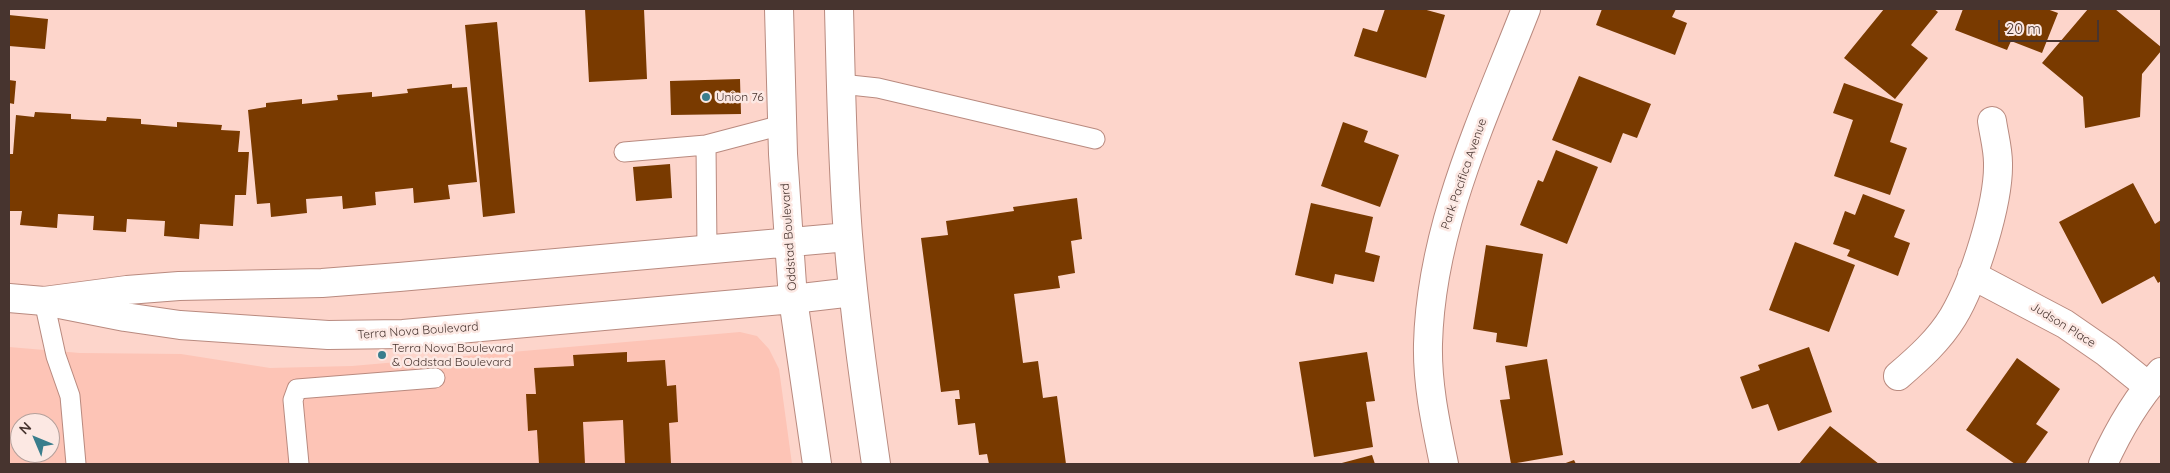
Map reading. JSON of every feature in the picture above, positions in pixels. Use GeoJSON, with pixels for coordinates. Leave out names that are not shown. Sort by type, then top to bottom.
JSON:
{"type":"FeatureCollection","features":[{"type":"Feature","properties":{"kind":"street","name":"Oddstad Boulevard"},"geometry":{"type":"LineString","coordinates":[[779,9],[782,125],[793,299],[817,464]]}},
{"type":"Feature","properties":{"kind":"street"},"geometry":{"type":"LineString","coordinates":[[839,9],[842,151],[848,237],[853,292],[876,464]]}},
{"type":"Feature","properties":{"kind":"street","name":"Park Pacifica Avenue"},"geometry":{"type":"LineString","coordinates":[[1444,464],[1432,401],[1428,345],[1432,284],[1445,225],[1464,169],[1526,9]]}},
{"type":"Feature","properties":{"kind":"street"},"geometry":{"type":"LineString","coordinates":[[1898,376],[1927,351],[1953,316],[1972,274],[1996,199],[1998,162],[1992,121]]}},
{"type":"Feature","properties":{"kind":"street","name":"Terra Nova Boulevard"},"geometry":{"type":"LineString","coordinates":[[44,301],[127,290],[179,286],[322,282],[848,237]]}},
{"type":"Feature","properties":{"kind":"street","name":"Judson Place"},"geometry":{"type":"LineString","coordinates":[[1972,274],[2065,324],[2107,354],[2155,379]]}},
{"type":"Feature","properties":{"kind":"street","name":"Terra Nova Boulevard"},"geometry":{"type":"LineString","coordinates":[[9,298],[44,301],[125,317],[180,325],[255,332],[337,335],[403,334],[853,292]]}},
{"type":"Feature","properties":{"kind":"street"},"geometry":{"type":"LineString","coordinates":[[2104,464],[2118,432],[2155,379]]}},
{"type":"Feature","properties":{"kind":"lane"},"geometry":{"type":"LineString","coordinates":[[841,84],[878,88],[1095,139]]}},
{"type":"Feature","properties":{"kind":"lane"},"geometry":{"type":"LineString","coordinates":[[624,152],[706,145],[782,125]]}},
{"type":"Feature","properties":{"kind":"lane"},"geometry":{"type":"LineString","coordinates":[[706,145],[707,249]]}},
{"type":"Feature","properties":{"kind":"lane"},"geometry":{"type":"LineString","coordinates":[[44,301],[56,356],[70,396],[76,464]]}},
{"type":"Feature","properties":{"kind":"lane"},"geometry":{"type":"LineString","coordinates":[[299,464],[293,400],[298,389],[435,378]]}},
{"type":"Feature","properties":{"kind":"shaded area"},"geometry":{"type":"Polygon","coordinates":[[[740,332],[757,336],[769,349],[779,369],[792,464],[10,464],[9,347],[80,353],[181,354],[270,368],[352,366],[740,332]]]}},
{"type":"Feature","properties":{"kind":"building"},"geometry":{"type":"Polygon","coordinates":[[[585,9],[644,9],[647,79],[589,82],[585,9]]]}},
{"type":"Feature","properties":{"kind":"building"},"geometry":{"type":"Polygon","coordinates":[[[1385,9],[1423,9],[1445,15],[1426,78],[1354,56],[1363,28],[1377,32],[1385,9]]]}},
{"type":"Feature","properties":{"kind":"building"},"geometry":{"type":"Polygon","coordinates":[[[1602,9],[1676,9],[1672,17],[1687,23],[1675,55],[1596,25],[1602,9]]]}},
{"type":"Feature","properties":{"kind":"building"},"geometry":{"type":"Polygon","coordinates":[[[1884,9],[1934,9],[1938,12],[1911,45],[1928,58],[1895,99],[1844,58],[1884,9]]]}},
{"type":"Feature","properties":{"kind":"building"},"geometry":{"type":"Polygon","coordinates":[[[1963,9],[2047,9],[2058,13],[2042,53],[2011,41],[2007,50],[1955,30],[1963,9]]]}},
{"type":"Feature","properties":{"kind":"building"},"geometry":{"type":"Polygon","coordinates":[[[2088,9],[2115,9],[2161,47],[2161,51],[2142,74],[2140,117],[2085,128],[2083,97],[2042,63],[2088,9]]]}},
{"type":"Feature","properties":{"kind":"building"},"geometry":{"type":"Polygon","coordinates":[[[9,15],[48,19],[45,49],[9,46],[9,15]]]}},
{"type":"Feature","properties":{"kind":"building"},"geometry":{"type":"Polygon","coordinates":[[[497,22],[515,213],[483,217],[465,25],[497,22]]]}},
{"type":"Feature","properties":{"kind":"building"},"geometry":{"type":"Polygon","coordinates":[[[1579,76],[1651,104],[1637,138],[1623,133],[1611,163],[1552,140],[1579,76]]]}},
{"type":"Feature","properties":{"kind":"building","name":"Union 76"},"geometry":{"type":"Polygon","coordinates":[[[740,79],[741,114],[671,115],[670,81],[740,79]]]}},
{"type":"Feature","properties":{"kind":"building"},"geometry":{"type":"Polygon","coordinates":[[[9,80],[16,81],[14,104],[9,103],[9,80]]]}},
{"type":"Feature","properties":{"kind":"building"},"geometry":{"type":"Polygon","coordinates":[[[1844,83],[1903,104],[1890,142],[1907,148],[1890,195],[1834,176],[1853,120],[1833,113],[1844,83]]]}},
{"type":"Feature","properties":{"kind":"building"},"geometry":{"type":"Polygon","coordinates":[[[452,84],[452,88],[467,87],[477,182],[448,185],[450,199],[414,203],[413,188],[375,192],[376,205],[343,209],[342,196],[306,199],[307,213],[271,217],[270,203],[257,204],[248,110],[266,107],[266,103],[302,99],[302,104],[338,100],[337,95],[372,92],[372,97],[408,93],[407,89],[452,84]]]}},
{"type":"Feature","properties":{"kind":"building"},"geometry":{"type":"Polygon","coordinates":[[[35,112],[71,114],[71,119],[106,121],[107,117],[141,119],[141,124],[177,127],[177,122],[222,125],[221,130],[240,131],[238,152],[249,152],[246,195],[235,195],[233,226],[200,224],[199,239],[164,236],[165,221],[127,219],[126,232],[93,230],[94,216],[58,214],[57,228],[20,225],[22,211],[9,211],[9,154],[13,154],[16,115],[34,117],[35,112]]]}},
{"type":"Feature","properties":{"kind":"building"},"geometry":{"type":"Polygon","coordinates":[[[1343,122],[1368,131],[1364,142],[1399,155],[1380,207],[1321,186],[1343,122]]]}},
{"type":"Feature","properties":{"kind":"building"},"geometry":{"type":"Polygon","coordinates":[[[1556,150],[1598,167],[1567,244],[1520,225],[1538,180],[1543,182],[1556,150]]]}},
{"type":"Feature","properties":{"kind":"building"},"geometry":{"type":"Polygon","coordinates":[[[670,164],[672,198],[636,201],[633,167],[670,164]]]}},
{"type":"Feature","properties":{"kind":"building"},"geometry":{"type":"Polygon","coordinates":[[[2133,183],[2155,224],[2161,220],[2161,281],[2158,283],[2154,276],[2102,304],[2059,222],[2133,183]]]}},
{"type":"Feature","properties":{"kind":"building"},"geometry":{"type":"Polygon","coordinates":[[[1863,194],[1905,210],[1894,237],[1910,243],[1898,276],[1847,256],[1850,250],[1833,244],[1845,211],[1855,215],[1863,194]]]}},
{"type":"Feature","properties":{"kind":"building"},"geometry":{"type":"Polygon","coordinates":[[[1077,198],[1082,239],[1071,241],[1075,273],[1058,276],[1060,288],[1014,294],[1023,363],[1038,361],[1043,398],[1057,396],[1066,464],[989,464],[987,454],[979,455],[975,423],[958,425],[955,399],[960,399],[959,390],[941,392],[921,238],[948,235],[946,221],[1014,211],[1013,207],[1077,198]]]}},
{"type":"Feature","properties":{"kind":"building"},"geometry":{"type":"Polygon","coordinates":[[[1311,203],[1373,217],[1365,252],[1380,256],[1374,282],[1335,274],[1333,284],[1295,275],[1311,203]]]}},
{"type":"Feature","properties":{"kind":"building"},"geometry":{"type":"Polygon","coordinates":[[[1795,242],[1855,265],[1829,332],[1769,310],[1795,242]]]}},
{"type":"Feature","properties":{"kind":"building"},"geometry":{"type":"Polygon","coordinates":[[[1486,245],[1543,254],[1527,347],[1496,342],[1497,333],[1473,329],[1486,245]]]}},
{"type":"Feature","properties":{"kind":"building"},"geometry":{"type":"Polygon","coordinates":[[[1809,347],[1832,412],[1778,431],[1768,404],[1752,409],[1740,377],[1760,370],[1758,365],[1809,347]]]}},
{"type":"Feature","properties":{"kind":"building"},"geometry":{"type":"Polygon","coordinates":[[[627,352],[627,362],[665,360],[667,386],[676,385],[678,422],[669,423],[671,464],[625,464],[623,420],[583,422],[585,464],[539,464],[537,430],[528,431],[526,394],[536,394],[534,368],[574,366],[573,355],[627,352]]]}},
{"type":"Feature","properties":{"kind":"building"},"geometry":{"type":"Polygon","coordinates":[[[1367,352],[1375,401],[1366,402],[1373,447],[1314,457],[1299,362],[1367,352]]]}},
{"type":"Feature","properties":{"kind":"building"},"geometry":{"type":"Polygon","coordinates":[[[2017,358],[2060,389],[2036,424],[2048,432],[2025,464],[2015,464],[1966,430],[2017,358]]]}},
{"type":"Feature","properties":{"kind":"building"},"geometry":{"type":"Polygon","coordinates":[[[1547,359],[1563,455],[1511,464],[1500,400],[1510,399],[1505,366],[1547,359]]]}},
{"type":"Feature","properties":{"kind":"building"},"geometry":{"type":"Polygon","coordinates":[[[1830,426],[1879,464],[1799,464],[1830,426]]]}},
{"type":"Feature","properties":{"kind":"building"},"geometry":{"type":"Polygon","coordinates":[[[1372,455],[1375,464],[1338,464],[1372,455]]]}},
{"type":"Feature","properties":{"kind":"building"},"geometry":{"type":"Polygon","coordinates":[[[1574,460],[1576,464],[1563,464],[1574,460]]]}},
{"type":"Feature","properties":{"kind":"place","name":"Union 76"},"geometry":{"type":"Point","coordinates":[706,97]}},
{"type":"Feature","properties":{"kind":"place","name":"Terra Nova Boulevard & Oddstad Boulevard"},"geometry":{"type":"Point","coordinates":[382,355]}}]}
